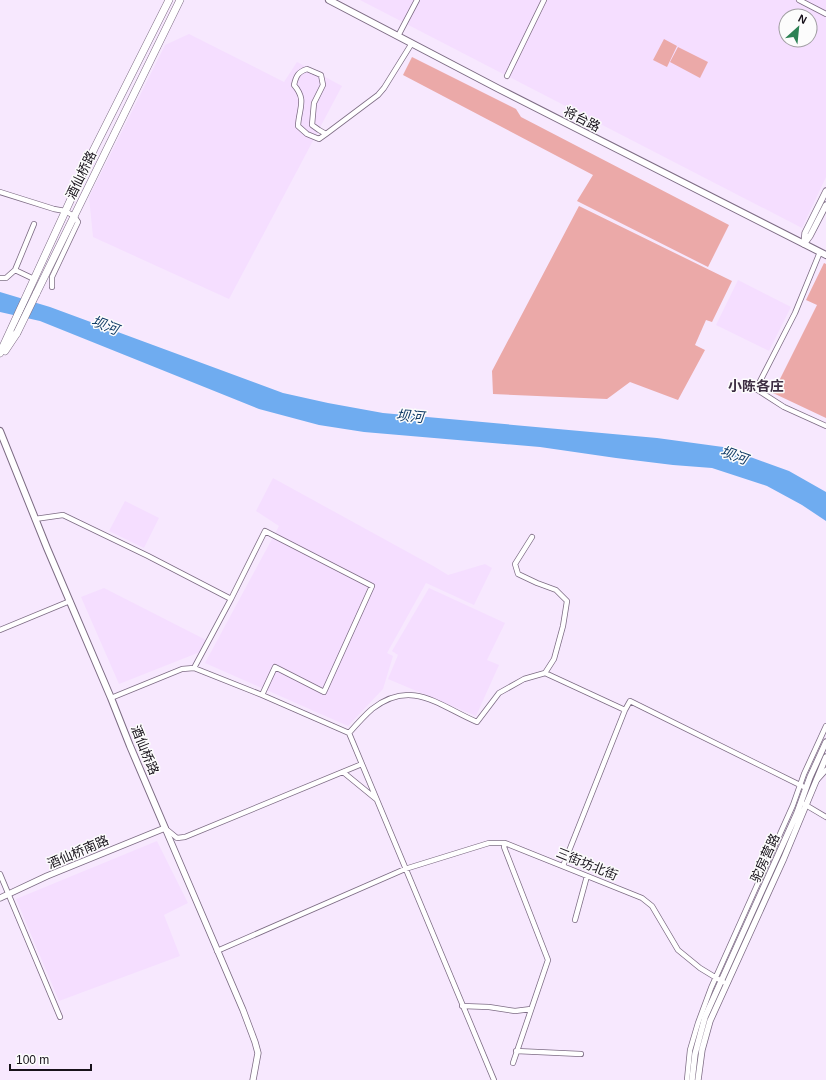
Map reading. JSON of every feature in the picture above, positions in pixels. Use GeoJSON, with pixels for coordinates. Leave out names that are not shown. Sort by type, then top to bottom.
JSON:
{"type":"FeatureCollection","features":[{"type":"Feature","properties":{"kind":"main road","name":"酒仙桥路"},"geometry":{"type":"LineString","coordinates":[[32,292],[34,279],[65,211],[169,0]]}},
{"type":"Feature","properties":{"kind":"main road","name":"酒仙桥路"},"geometry":{"type":"LineString","coordinates":[[0,358],[32,292],[74,216],[180,0]]}},
{"type":"Feature","properties":{"kind":"main road","name":"将台路"},"geometry":{"type":"LineString","coordinates":[[329,0],[499,89],[823,254]]}},
{"type":"Feature","properties":{"kind":"main road","name":"酒仙桥路"},"geometry":{"type":"LineString","coordinates":[[0,354],[14,331]]}},
{"type":"Feature","properties":{"kind":"main road","name":"酒仙桥路"},"geometry":{"type":"LineString","coordinates":[[0,431],[35,520],[111,698],[164,828]]}},
{"type":"Feature","properties":{"kind":"street"},"geometry":{"type":"LineString","coordinates":[[398,36],[416,0]]}},
{"type":"Feature","properties":{"kind":"street"},"geometry":{"type":"LineString","coordinates":[[507,76],[544,0]]}},
{"type":"Feature","properties":{"kind":"street"},"geometry":{"type":"LineString","coordinates":[[799,0],[826,14]]}},
{"type":"Feature","properties":{"kind":"street"},"geometry":{"type":"LineString","coordinates":[[326,134],[312,125],[314,103],[323,86],[321,75],[307,69],[301,71],[296,77],[294,85],[299,91],[302,102],[298,126],[307,134],[319,139],[326,134],[381,92],[412,43]]}},
{"type":"Feature","properties":{"kind":"street"},"geometry":{"type":"LineString","coordinates":[[804,244],[806,233],[826,191]]}},
{"type":"Feature","properties":{"kind":"street"},"geometry":{"type":"LineString","coordinates":[[0,192],[65,211],[74,216],[78,222],[52,277],[52,286]]}},
{"type":"Feature","properties":{"kind":"street"},"geometry":{"type":"LineString","coordinates":[[804,244],[810,236],[826,205]]}},
{"type":"Feature","properties":{"kind":"street"},"geometry":{"type":"LineString","coordinates":[[0,278],[6,278],[15,270],[34,224]]}},
{"type":"Feature","properties":{"kind":"street"},"geometry":{"type":"LineString","coordinates":[[823,254],[756,389],[784,407],[826,426]]}},
{"type":"Feature","properties":{"kind":"street"},"geometry":{"type":"LineString","coordinates":[[15,270],[34,279]]}},
{"type":"Feature","properties":{"kind":"street"},"geometry":{"type":"LineString","coordinates":[[35,520],[63,515],[148,556],[231,599]]}},
{"type":"Feature","properties":{"kind":"street"},"geometry":{"type":"LineString","coordinates":[[194,668],[265,531],[372,586],[324,692],[275,666],[262,695]]}},
{"type":"Feature","properties":{"kind":"street"},"geometry":{"type":"LineString","coordinates":[[532,536],[515,564],[518,574],[556,590],[567,601],[563,626],[554,659],[545,673]]}},
{"type":"Feature","properties":{"kind":"street"},"geometry":{"type":"LineString","coordinates":[[0,630],[70,601]]}},
{"type":"Feature","properties":{"kind":"street"},"geometry":{"type":"LineString","coordinates":[[111,698],[182,669],[194,668],[262,695],[349,733],[494,1080]]}},
{"type":"Feature","properties":{"kind":"street"},"geometry":{"type":"LineString","coordinates":[[349,733],[372,709],[393,696],[413,694],[439,703],[477,722],[500,694],[524,679],[545,673],[625,710]]}},
{"type":"Feature","properties":{"kind":"street"},"geometry":{"type":"LineString","coordinates":[[563,866],[625,710],[630,702],[806,788]]}},
{"type":"Feature","properties":{"kind":"street"},"geometry":{"type":"LineString","coordinates":[[687,1080],[690,1050],[698,1023],[715,978],[793,805],[800,785],[826,726]]}},
{"type":"Feature","properties":{"kind":"street","name":"驼房营路"},"geometry":{"type":"LineString","coordinates":[[692,1080],[698,1038],[705,1017],[801,802],[826,742]]}},
{"type":"Feature","properties":{"kind":"street","name":"驼房营路"},"geometry":{"type":"LineString","coordinates":[[698,1080],[702,1050],[707,1031],[807,805],[826,757]]}},
{"type":"Feature","properties":{"kind":"street"},"geometry":{"type":"LineString","coordinates":[[164,828],[177,838],[185,837],[362,764]]}},
{"type":"Feature","properties":{"kind":"street"},"geometry":{"type":"LineString","coordinates":[[815,783],[826,770]]}},
{"type":"Feature","properties":{"kind":"street"},"geometry":{"type":"LineString","coordinates":[[343,772],[378,800]]}},
{"type":"Feature","properties":{"kind":"street"},"geometry":{"type":"LineString","coordinates":[[801,802],[826,817]]}},
{"type":"Feature","properties":{"kind":"street","name":"酒仙桥南路"},"geometry":{"type":"LineString","coordinates":[[0,898],[47,876],[164,828]]}},
{"type":"Feature","properties":{"kind":"street","name":"酒仙桥路"},"geometry":{"type":"LineString","coordinates":[[164,828],[255,1042],[258,1053],[253,1080]]}},
{"type":"Feature","properties":{"kind":"street"},"geometry":{"type":"LineString","coordinates":[[505,843],[504,847],[548,960],[513,1062]]}},
{"type":"Feature","properties":{"kind":"street","name":"三街坊北街"},"geometry":{"type":"LineString","coordinates":[[217,951],[405,869],[489,844],[505,843],[642,898],[652,906],[678,950],[715,978],[727,984]]}},
{"type":"Feature","properties":{"kind":"street"},"geometry":{"type":"LineString","coordinates":[[0,874],[60,1017]]}},
{"type":"Feature","properties":{"kind":"street"},"geometry":{"type":"LineString","coordinates":[[575,920],[587,876]]}},
{"type":"Feature","properties":{"kind":"street"},"geometry":{"type":"LineString","coordinates":[[462,1006],[489,1007],[514,1011],[531,1009]]}},
{"type":"Feature","properties":{"kind":"street"},"geometry":{"type":"LineString","coordinates":[[516,1051],[581,1054]]}},
{"type":"Feature","properties":{"kind":"shaded area"},"geometry":{"type":"Polygon","coordinates":[[[360,0],[826,0],[826,177],[802,228],[360,0]]]}},
{"type":"Feature","properties":{"kind":"shaded area"},"geometry":{"type":"Polygon","coordinates":[[[189,34],[284,82],[297,62],[342,86],[229,299],[93,237],[89,197],[165,45],[189,34]]]}},
{"type":"Feature","properties":{"kind":"shaded area"},"geometry":{"type":"Polygon","coordinates":[[[664,39],[677,46],[667,67],[653,60],[664,39]]]}},
{"type":"Feature","properties":{"kind":"shaded area"},"geometry":{"type":"Polygon","coordinates":[[[678,47],[708,62],[700,78],[670,62],[678,47]]]}},
{"type":"Feature","properties":{"kind":"shaded area"},"geometry":{"type":"Polygon","coordinates":[[[412,57],[516,109],[521,117],[729,225],[708,267],[577,201],[593,175],[403,75],[412,57]]]}},
{"type":"Feature","properties":{"kind":"shaded area"},"geometry":{"type":"Polygon","coordinates":[[[579,206],[732,281],[712,322],[706,320],[695,345],[705,350],[678,400],[630,382],[607,399],[493,394],[492,371],[579,206]]]}},
{"type":"Feature","properties":{"kind":"shaded area"},"geometry":{"type":"Polygon","coordinates":[[[824,263],[826,264],[826,418],[773,393],[817,305],[806,300],[824,263]]]}},
{"type":"Feature","properties":{"kind":"shaded area"},"geometry":{"type":"Polygon","coordinates":[[[738,280],[791,307],[769,351],[716,325],[738,280]]]}},
{"type":"Feature","properties":{"kind":"shaded area"},"geometry":{"type":"Polygon","coordinates":[[[273,478],[448,575],[485,564],[492,568],[474,605],[426,583],[387,653],[393,656],[383,689],[348,726],[205,663],[279,526],[256,511],[273,478]]]}},
{"type":"Feature","properties":{"kind":"shaded area"},"geometry":{"type":"Polygon","coordinates":[[[125,501],[159,518],[144,548],[109,531],[125,501]]]}},
{"type":"Feature","properties":{"kind":"shaded area"},"geometry":{"type":"Polygon","coordinates":[[[104,588],[206,640],[200,652],[119,684],[81,597],[104,588]]]}},
{"type":"Feature","properties":{"kind":"shaded area"},"geometry":{"type":"Polygon","coordinates":[[[429,588],[505,623],[487,660],[499,665],[476,716],[388,679],[398,655],[392,651],[429,588]]]}},
{"type":"Feature","properties":{"kind":"shaded area"},"geometry":{"type":"Polygon","coordinates":[[[157,841],[188,903],[164,915],[180,956],[59,1001],[16,899],[157,841]]]}},
{"type":"Feature","properties":{"kind":"water","name":"坝河"},"geometry":{"type":"Polygon","coordinates":[[[0,292],[50,307],[283,393],[328,403],[383,413],[657,438],[723,447],[789,471],[826,492],[826,521],[802,505],[767,486],[712,468],[673,465],[540,447],[364,432],[319,425],[259,409],[40,321],[0,312],[0,292]]]}},
{"type":"Feature","properties":{"kind":"district","name":"小陈各庄"},"geometry":{"type":"Point","coordinates":[756,386]}}]}
